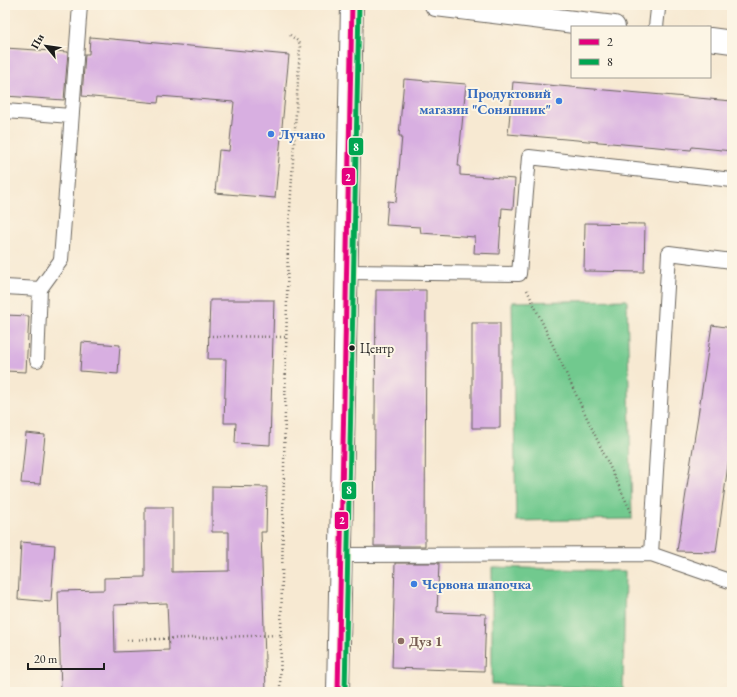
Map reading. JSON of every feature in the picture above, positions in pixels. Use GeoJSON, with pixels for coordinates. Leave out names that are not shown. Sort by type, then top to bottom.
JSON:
{"type":"FeatureCollection","features":[{"type":"Feature","properties":{"kind":"street"},"geometry":{"type":"LineString","coordinates":[[338,692],[342,555],[352,5]]}},
{"type":"Feature","properties":{"kind":"street"},"geometry":{"type":"LineString","coordinates":[[436,5],[606,26]]}},
{"type":"Feature","properties":{"kind":"street"},"geometry":{"type":"LineString","coordinates":[[711,39],[732,42]]}},
{"type":"Feature","properties":{"kind":"lane"},"geometry":{"type":"LineString","coordinates":[[37,360],[40,289],[61,260],[80,5]]}},
{"type":"Feature","properties":{"kind":"lane"},"geometry":{"type":"LineString","coordinates":[[656,26],[658,9]]}},
{"type":"Feature","properties":{"kind":"lane"},"geometry":{"type":"LineString","coordinates":[[5,111],[71,116]]}},
{"type":"Feature","properties":{"kind":"lane"},"geometry":{"type":"LineString","coordinates":[[347,272],[519,274],[529,157],[732,180]]}},
{"type":"Feature","properties":{"kind":"lane"},"geometry":{"type":"LineString","coordinates":[[651,554],[669,253],[732,261]]}},
{"type":"Feature","properties":{"kind":"lane"},"geometry":{"type":"LineString","coordinates":[[5,287],[40,289]]}},
{"type":"Feature","properties":{"kind":"lane"},"geometry":{"type":"LineString","coordinates":[[342,555],[651,554],[732,582]]}},
{"type":"Feature","properties":{"kind":"path"},"geometry":{"type":"LineString","coordinates":[[280,692],[288,242],[300,47],[299,42],[290,35]]}},
{"type":"Feature","properties":{"kind":"path"},"geometry":{"type":"LineString","coordinates":[[519,274],[634,518]]}},
{"type":"Feature","properties":{"kind":"path"},"geometry":{"type":"LineString","coordinates":[[208,336],[286,337]]}},
{"type":"Feature","properties":{"kind":"path"},"geometry":{"type":"LineString","coordinates":[[127,640],[281,635]]}},
{"type":"Feature","properties":{"kind":"green space"},"geometry":{"type":"Polygon","coordinates":[[[627,300],[632,519],[516,521],[512,302],[627,300]]]}},
{"type":"Feature","properties":{"kind":"green space"},"geometry":{"type":"Polygon","coordinates":[[[492,567],[625,571],[623,689],[492,684],[492,567]]]}},
{"type":"Feature","properties":{"kind":"building"},"geometry":{"type":"Polygon","coordinates":[[[90,37],[289,55],[275,198],[215,193],[219,150],[229,151],[234,102],[159,96],[158,103],[82,96],[85,54],[89,54],[90,37]]]}},
{"type":"Feature","properties":{"kind":"building"},"geometry":{"type":"Polygon","coordinates":[[[5,48],[68,52],[64,100],[5,96],[5,48]]]}},
{"type":"Feature","properties":{"kind":"building"},"geometry":{"type":"Polygon","coordinates":[[[404,79],[466,84],[458,166],[460,166],[460,175],[515,179],[513,209],[502,208],[499,254],[474,253],[475,237],[421,233],[420,227],[386,225],[388,201],[396,202],[402,136],[399,136],[404,79]]]}},
{"type":"Feature","properties":{"kind":"building"},"geometry":{"type":"Polygon","coordinates":[[[513,82],[732,101],[732,151],[692,147],[691,150],[508,134],[513,82]]]}},
{"type":"Feature","properties":{"kind":"building"},"geometry":{"type":"Polygon","coordinates":[[[585,223],[645,224],[644,272],[584,271],[585,223]]]}},
{"type":"Feature","properties":{"kind":"building"},"geometry":{"type":"Polygon","coordinates":[[[376,290],[426,290],[425,546],[374,546],[376,290]]]}},
{"type":"Feature","properties":{"kind":"building"},"geometry":{"type":"Polygon","coordinates":[[[210,300],[274,300],[270,445],[235,443],[236,423],[224,423],[226,359],[208,359],[210,300]]]}},
{"type":"Feature","properties":{"kind":"building"},"geometry":{"type":"Polygon","coordinates":[[[5,315],[29,316],[26,372],[5,371],[5,315]]]}},
{"type":"Feature","properties":{"kind":"building"},"geometry":{"type":"Polygon","coordinates":[[[472,323],[500,323],[500,428],[472,428],[472,323]]]}},
{"type":"Feature","properties":{"kind":"building"},"geometry":{"type":"Polygon","coordinates":[[[712,325],[732,328],[732,436],[716,552],[677,551],[712,325]]]}},
{"type":"Feature","properties":{"kind":"building"},"geometry":{"type":"Polygon","coordinates":[[[82,342],[120,345],[118,374],[80,371],[82,342]]]}},
{"type":"Feature","properties":{"kind":"building"},"geometry":{"type":"Polygon","coordinates":[[[26,433],[45,435],[40,484],[21,483],[26,433]]]}},
{"type":"Feature","properties":{"kind":"building"},"geometry":{"type":"Polygon","coordinates":[[[212,486],[267,487],[266,532],[261,532],[266,692],[61,692],[58,591],[104,590],[104,578],[145,577],[145,507],[172,507],[172,572],[229,571],[229,532],[212,532],[212,486]],[[167,603],[114,605],[115,652],[169,650],[167,603]]]}},
{"type":"Feature","properties":{"kind":"building"},"geometry":{"type":"Polygon","coordinates":[[[21,542],[55,545],[51,602],[18,599],[21,542]]]}},
{"type":"Feature","properties":{"kind":"building"},"geometry":{"type":"Polygon","coordinates":[[[395,563],[439,563],[437,612],[486,614],[484,671],[392,668],[395,563]]]}},
{"type":"Feature","properties":{"kind":"transit line","name":"2"},"geometry":{"type":"LineString","coordinates":[[338,692],[352,5]]}},
{"type":"Feature","properties":{"kind":"transit line","name":"8"},"geometry":{"type":"LineString","coordinates":[[345,692],[359,5]]}},
{"type":"Feature","properties":{"kind":"place","name":"Продуктовий магазин \"Соняшник\""},"geometry":{"type":"Point","coordinates":[559,101]}},
{"type":"Feature","properties":{"kind":"place","name":"Лучано"},"geometry":{"type":"Point","coordinates":[271,134]}},
{"type":"Feature","properties":{"kind":"place","name":"Центр"},"geometry":{"type":"Point","coordinates":[352,348]}},
{"type":"Feature","properties":{"kind":"place","name":"Червона шапочка"},"geometry":{"type":"Point","coordinates":[414,584]}},
{"type":"Feature","properties":{"kind":"place","name":"Дуз 1"},"geometry":{"type":"Point","coordinates":[401,641]}}]}
